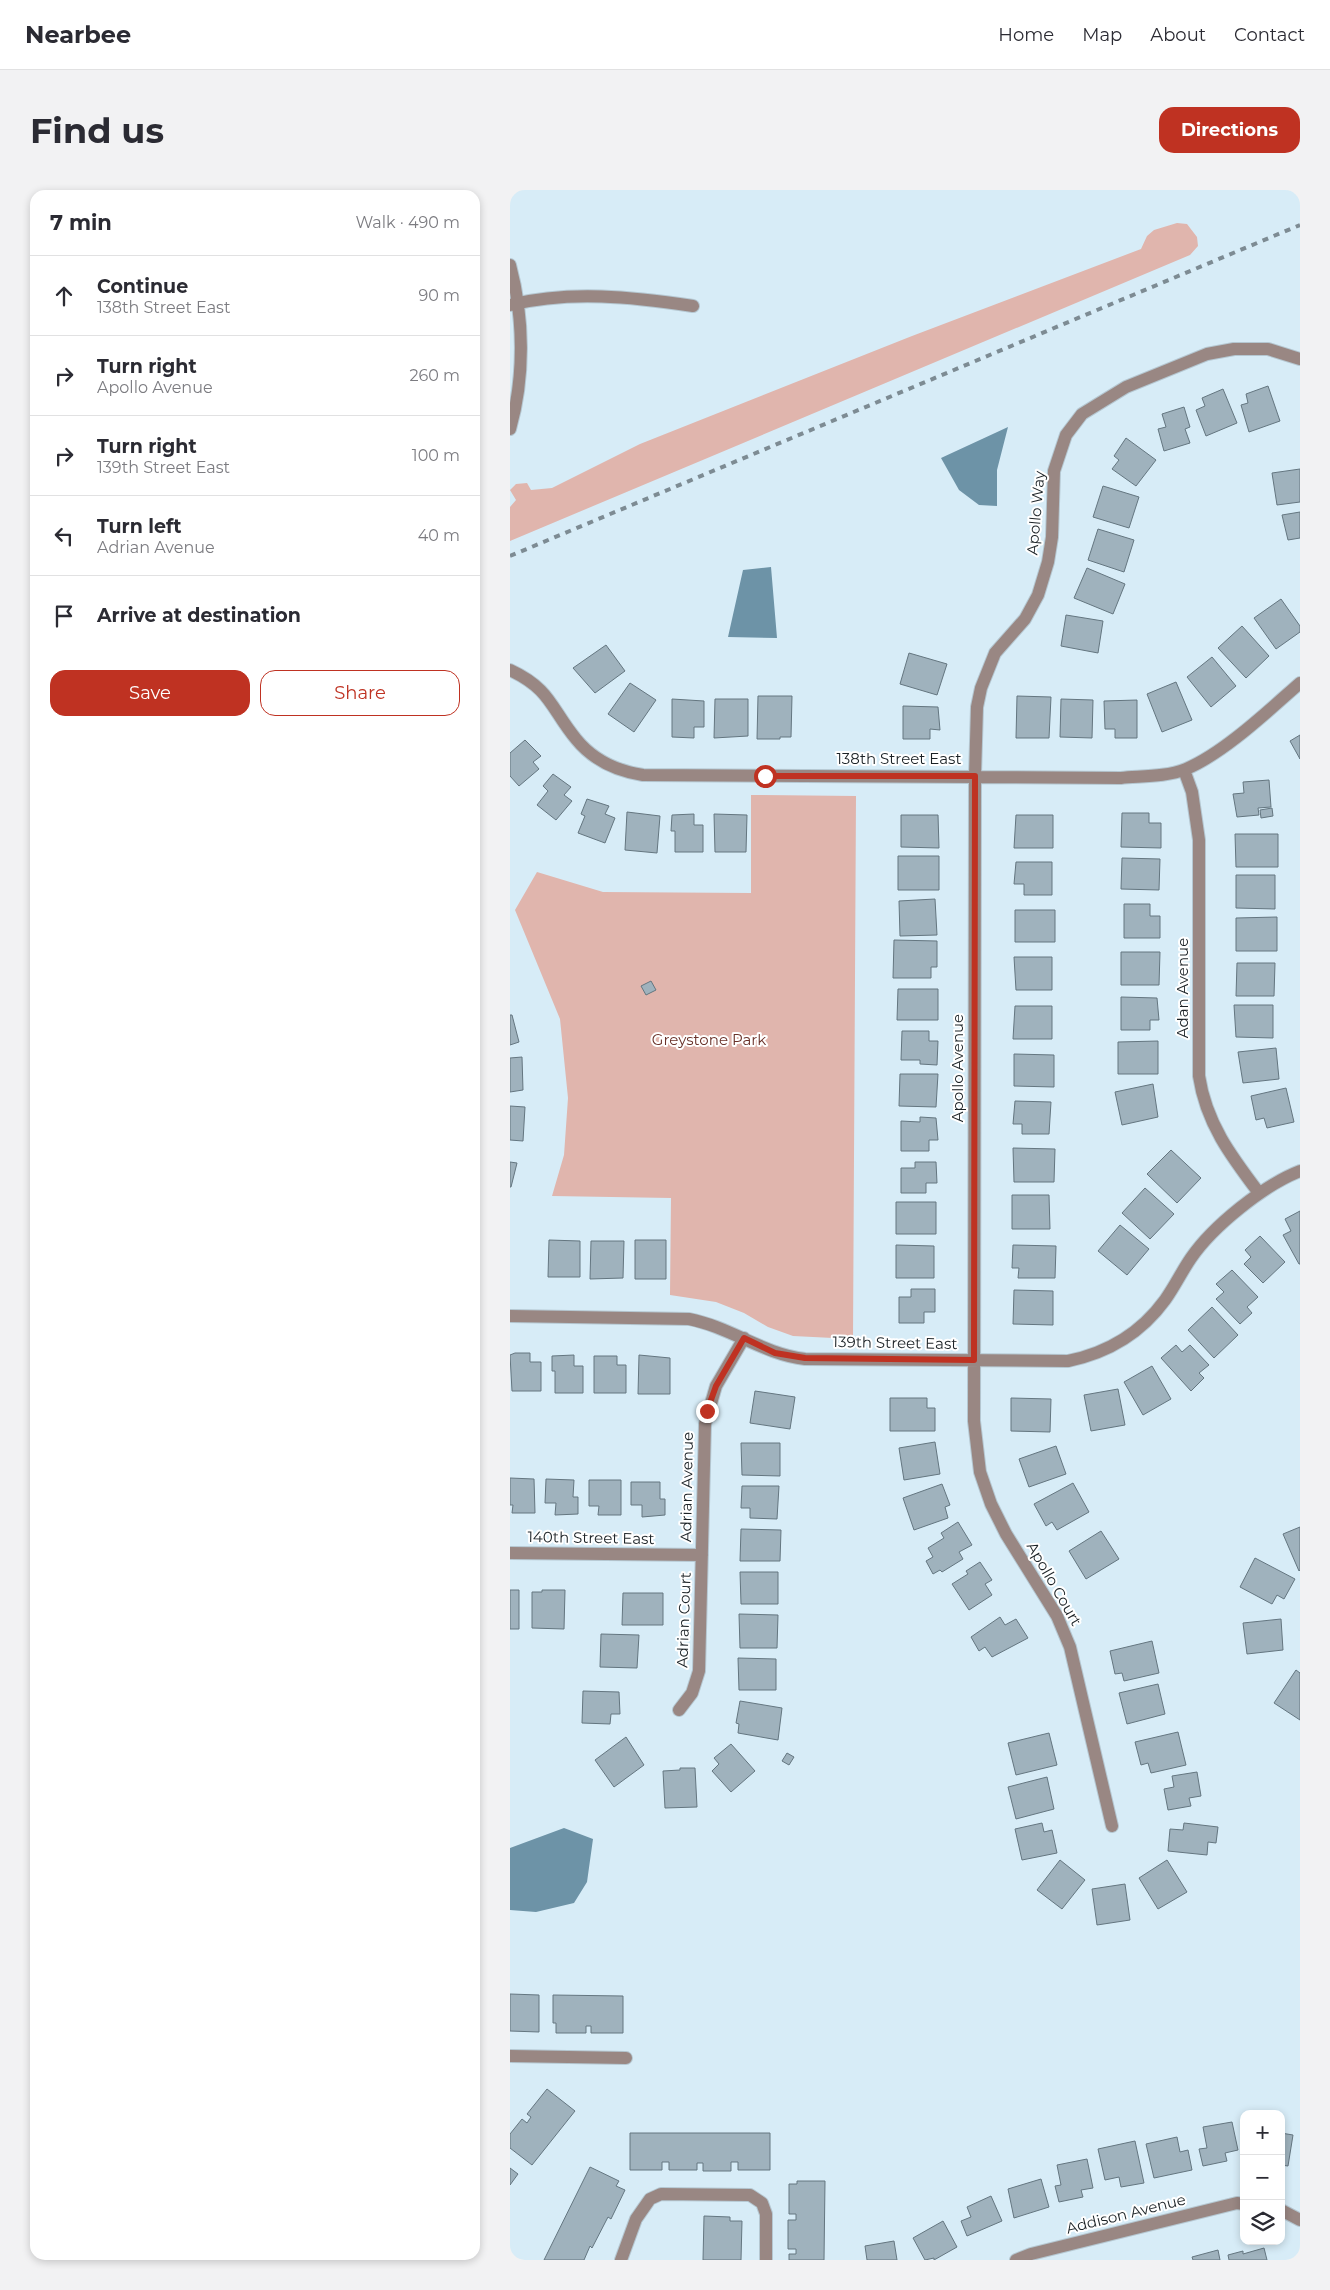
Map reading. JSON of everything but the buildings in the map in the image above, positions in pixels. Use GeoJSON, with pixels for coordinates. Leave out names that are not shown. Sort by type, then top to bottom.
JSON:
{"type":"FeatureCollection","features":[{"type":"Feature","properties":{"kind":"street"},"geometry":{"type":"LineString","coordinates":[[510,265],[520,345],[519,371],[510,429]]}},
{"type":"Feature","properties":{"kind":"street"},"geometry":{"type":"LineString","coordinates":[[514,304],[569,297],[612,297],[647,299],[692,306]]}},
{"type":"Feature","properties":{"kind":"street","name":"Apollo Way"},"geometry":{"type":"LineString","coordinates":[[975,776],[977,707],[981,688],[995,653],[1025,619],[1038,595],[1048,562],[1052,537],[1054,471],[1066,435],[1082,414],[1126,387],[1207,354],[1234,349],[1268,349],[1300,359]]}},
{"type":"Feature","properties":{"kind":"street","name":"138th Street East"},"geometry":{"type":"LineString","coordinates":[[510,670],[529,680],[548,698],[569,730],[586,749],[606,764],[630,773],[652,775],[1121,778],[1162,775],[1184,770],[1207,758],[1300,684]]}},
{"type":"Feature","properties":{"kind":"street","name":"Adan Avenue"},"geometry":{"type":"LineString","coordinates":[[1184,770],[1192,792],[1199,840],[1200,1076],[1202,1096],[1208,1116],[1220,1139],[1259,1193]]}},
{"type":"Feature","properties":{"kind":"street","name":"Apollo Avenue"},"geometry":{"type":"LineString","coordinates":[[974,1360],[975,776]]}},
{"type":"Feature","properties":{"kind":"street","name":"139th Street East"},"geometry":{"type":"LineString","coordinates":[[510,1316],[689,1320],[717,1326],[775,1353],[805,1358],[1068,1361],[1106,1350],[1148,1321],[1165,1300],[1192,1257],[1207,1238],[1259,1193],[1283,1178],[1300,1171]]}},
{"type":"Feature","properties":{"kind":"street","name":"Adrian Avenue"},"geometry":{"type":"LineString","coordinates":[[702,1555],[704,1437],[707,1411],[716,1386],[744,1338]]}},
{"type":"Feature","properties":{"kind":"street","name":"Apollo Court"},"geometry":{"type":"LineString","coordinates":[[974,1360],[975,1438],[980,1472],[998,1519],[1064,1631],[1075,1664],[1112,1826]]}},
{"type":"Feature","properties":{"kind":"street","name":"140th Street East"},"geometry":{"type":"LineString","coordinates":[[510,1552],[702,1555]]}},
{"type":"Feature","properties":{"kind":"street","name":"Adrian Court"},"geometry":{"type":"LineString","coordinates":[[679,1710],[692,1693],[699,1671],[702,1555]]}},
{"type":"Feature","properties":{"kind":"street"},"geometry":{"type":"LineString","coordinates":[[510,2056],[626,2058]]}},
{"type":"Feature","properties":{"kind":"street"},"geometry":{"type":"LineString","coordinates":[[622,2260],[636,2219],[650,2199],[661,2194],[750,2195],[762,2203],[766,2214],[766,2260]]}},
{"type":"Feature","properties":{"kind":"street","name":"Addison Avenue"},"geometry":{"type":"LineString","coordinates":[[1016,2260],[1040,2252],[1240,2203]]}},
{"type":"Feature","properties":{"kind":"street"},"geometry":{"type":"LineString","coordinates":[[1285,2212],[1300,2220]]}},
{"type":"Feature","properties":{"kind":"green space"},"geometry":{"type":"Polygon","coordinates":[[[1177,223],[1187,224],[1197,237],[1198,246],[1190,255],[510,541],[510,507],[516,500],[510,490],[516,484],[527,483],[531,490],[552,488],[640,444],[912,336],[1141,249],[1147,236],[1154,230],[1177,223]]]}},
{"type":"Feature","properties":{"kind":"green space","name":"Greystone Park"},"geometry":{"type":"Polygon","coordinates":[[[751,795],[856,796],[853,1339],[793,1336],[768,1327],[744,1313],[716,1302],[670,1295],[671,1198],[552,1196],[564,1155],[568,1098],[560,1019],[515,910],[537,872],[603,892],[751,893],[751,795]]]}},
{"type":"Feature","properties":{"kind":"water"},"geometry":{"type":"Polygon","coordinates":[[[1008,427],[997,470],[997,506],[979,505],[959,490],[941,458],[1008,427]]]}},
{"type":"Feature","properties":{"kind":"water"},"geometry":{"type":"Polygon","coordinates":[[[771,567],[777,638],[728,637],[743,570],[771,567]]]}},
{"type":"Feature","properties":{"kind":"water"},"geometry":{"type":"Polygon","coordinates":[[[564,1828],[593,1839],[587,1882],[574,1903],[536,1912],[510,1910],[510,1848],[564,1828]]]}},
{"type":"Feature","properties":{"kind":"railway"},"geometry":{"type":"LineString","coordinates":[[510,556],[1300,225]]}},
{"type":"Feature","properties":{"kind":"route"},"geometry":{"type":"LineString","coordinates":[[707,1411],[722,1374],[744,1338],[775,1353],[790,1357],[869,1360],[974,1360],[975,776],[765,776]]}}]}
